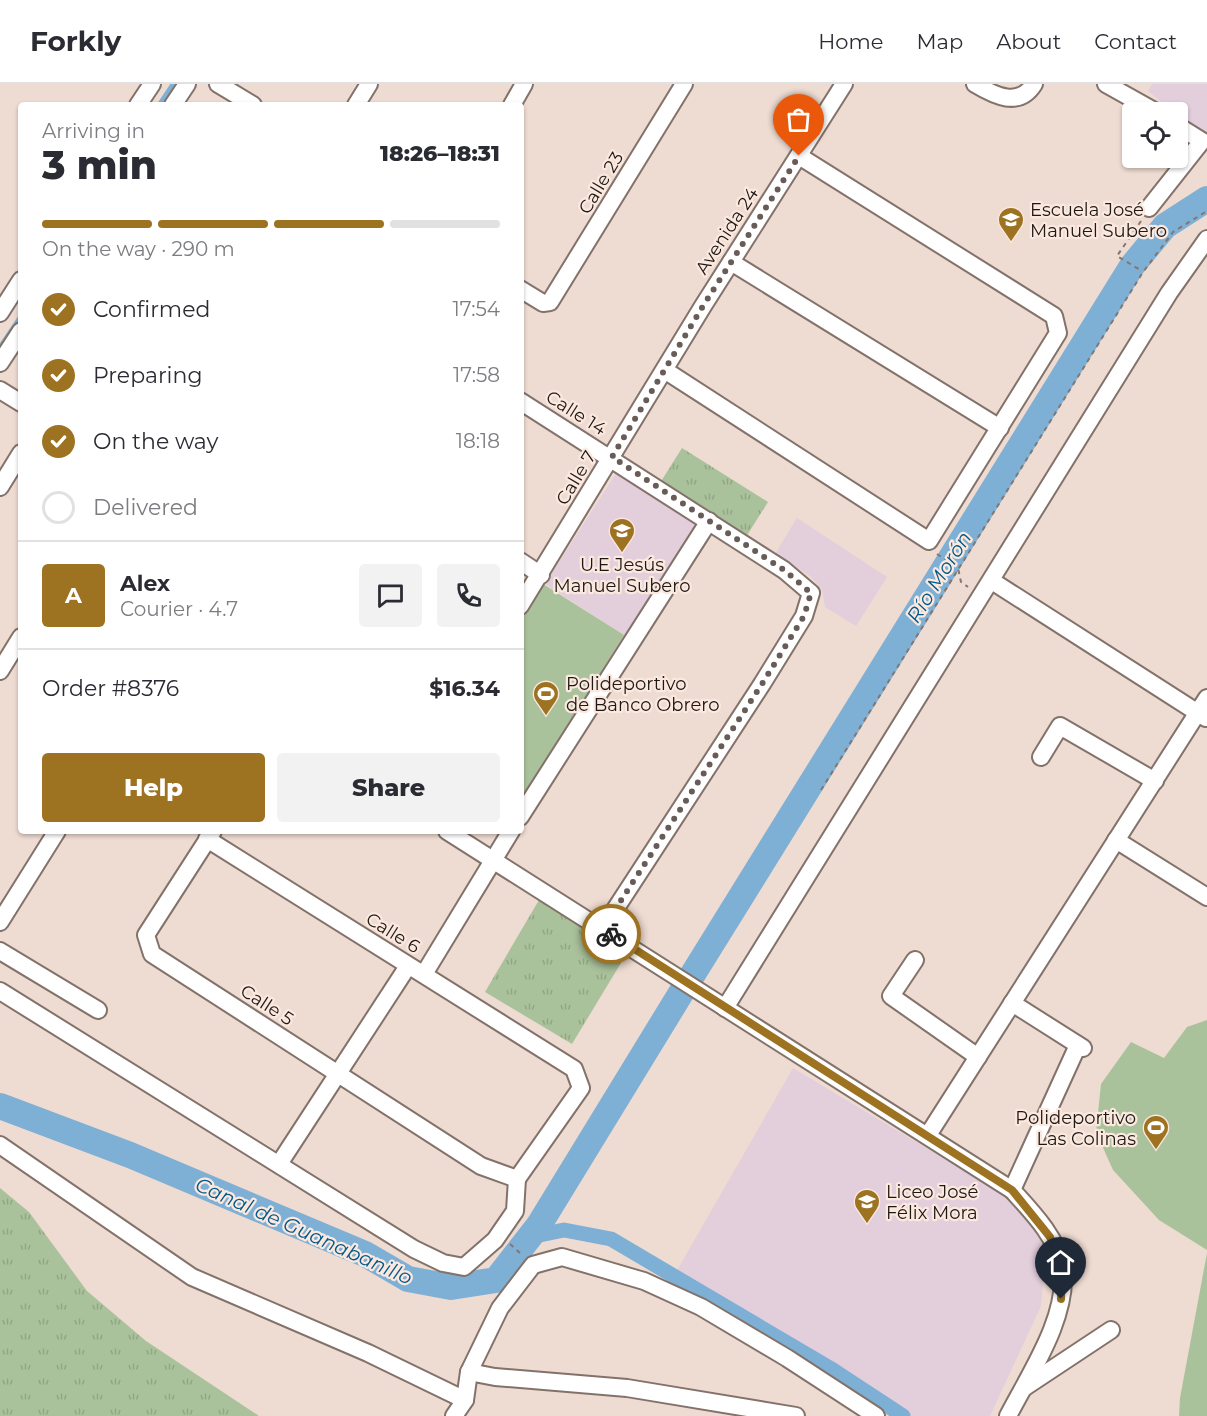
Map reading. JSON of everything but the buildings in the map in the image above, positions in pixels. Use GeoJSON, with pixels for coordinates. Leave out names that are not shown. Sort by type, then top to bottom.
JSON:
{"type":"FeatureCollection","features":[{"type":"Feature","properties":{"kind":"street"},"geometry":{"type":"LineString","coordinates":[[140,102],[152,84]]}},
{"type":"Feature","properties":{"kind":"street"},"geometry":{"type":"LineString","coordinates":[[175,102],[187,84]]}},
{"type":"Feature","properties":{"kind":"street"},"geometry":{"type":"LineString","coordinates":[[218,84],[248,102]]}},
{"type":"Feature","properties":{"kind":"street"},"geometry":{"type":"LineString","coordinates":[[358,102],[369,84]]}},
{"type":"Feature","properties":{"kind":"street"},"geometry":{"type":"LineString","coordinates":[[514,102],[524,84]]}},
{"type":"Feature","properties":{"kind":"street","name":"Calle 23"},"geometry":{"type":"LineString","coordinates":[[524,291],[543,303],[550,302],[684,84]]}},
{"type":"Feature","properties":{"kind":"street"},"geometry":{"type":"LineString","coordinates":[[975,84],[992,94],[1007,99],[1024,95],[1034,84]]}},
{"type":"Feature","properties":{"kind":"street"},"geometry":{"type":"LineString","coordinates":[[1106,84],[1134,90],[1146,102]]}},
{"type":"Feature","properties":{"kind":"street","name":"Avenida 24"},"geometry":{"type":"LineString","coordinates":[[666,371],[731,262],[799,156],[837,86]]}},
{"type":"Feature","properties":{"kind":"street"},"geometry":{"type":"LineString","coordinates":[[1188,132],[1202,141],[1188,159]]}},
{"type":"Feature","properties":{"kind":"street"},"geometry":{"type":"LineString","coordinates":[[666,371],[929,541],[1000,428],[1058,333],[1054,316],[799,156]]}},
{"type":"Feature","properties":{"kind":"street"},"geometry":{"type":"LineString","coordinates":[[1149,208],[1181,168]]}},
{"type":"Feature","properties":{"kind":"street"},"geometry":{"type":"LineString","coordinates":[[725,1008],[1169,293],[1207,240]]}},
{"type":"Feature","properties":{"kind":"street"},"geometry":{"type":"LineString","coordinates":[[731,262],[1000,428]]}},
{"type":"Feature","properties":{"kind":"street"},"geometry":{"type":"LineString","coordinates":[[0,313],[18,285]]}},
{"type":"Feature","properties":{"kind":"street"},"geometry":{"type":"LineString","coordinates":[[0,363],[18,336]]}},
{"type":"Feature","properties":{"kind":"street","name":"Calle 7"},"geometry":{"type":"LineString","coordinates":[[524,600],[666,371]]}},
{"type":"Feature","properties":{"kind":"street"},"geometry":{"type":"LineString","coordinates":[[0,390],[18,401]]}},
{"type":"Feature","properties":{"kind":"street","name":"Calle 14"},"geometry":{"type":"LineString","coordinates":[[524,403],[612,457],[784,570],[811,593],[804,616],[762,684],[603,928]]}},
{"type":"Feature","properties":{"kind":"street"},"geometry":{"type":"LineString","coordinates":[[0,487],[18,458]]}},
{"type":"Feature","properties":{"kind":"street"},"geometry":{"type":"LineString","coordinates":[[524,811],[709,521]]}},
{"type":"Feature","properties":{"kind":"street"},"geometry":{"type":"LineString","coordinates":[[524,563],[541,574]]}},
{"type":"Feature","properties":{"kind":"street"},"geometry":{"type":"LineString","coordinates":[[992,581],[1202,716]]}},
{"type":"Feature","properties":{"kind":"street"},"geometry":{"type":"LineString","coordinates":[[0,671],[18,642]]}},
{"type":"Feature","properties":{"kind":"street"},"geometry":{"type":"LineString","coordinates":[[928,1135],[1116,840],[1202,716],[1207,698]]}},
{"type":"Feature","properties":{"kind":"street"},"geometry":{"type":"LineString","coordinates":[[1041,757],[1060,726],[1155,781]]}},
{"type":"Feature","properties":{"kind":"street"},"geometry":{"type":"LineString","coordinates":[[0,922],[55,834]]}},
{"type":"Feature","properties":{"kind":"street"},"geometry":{"type":"LineString","coordinates":[[452,834],[1012,1190],[1050,1237],[1062,1266],[1061,1299],[1051,1331],[1008,1416]]}},
{"type":"Feature","properties":{"kind":"street"},"geometry":{"type":"LineString","coordinates":[[424,974],[509,834]]}},
{"type":"Feature","properties":{"kind":"street","name":"Calle 6"},"geometry":{"type":"LineString","coordinates":[[210,835],[408,966],[574,1069],[581,1088],[517,1179]]}},
{"type":"Feature","properties":{"kind":"street","name":"Calle 5"},"geometry":{"type":"LineString","coordinates":[[210,835],[146,935],[152,954],[481,1166],[517,1179]]}},
{"type":"Feature","properties":{"kind":"street"},"geometry":{"type":"LineString","coordinates":[[1116,840],[1207,897]]}},
{"type":"Feature","properties":{"kind":"street"},"geometry":{"type":"LineString","coordinates":[[0,951],[98,1010]]}},
{"type":"Feature","properties":{"kind":"street"},"geometry":{"type":"LineString","coordinates":[[915,960],[891,996],[978,1057]]}},
{"type":"Feature","properties":{"kind":"street"},"geometry":{"type":"LineString","coordinates":[[279,1164],[408,966]]}},
{"type":"Feature","properties":{"kind":"street"},"geometry":{"type":"LineString","coordinates":[[0,991],[414,1249],[443,1263],[464,1266],[495,1240],[515,1211],[517,1179]]}},
{"type":"Feature","properties":{"kind":"street"},"geometry":{"type":"LineString","coordinates":[[1012,1003],[1081,1047],[1012,1190]]}},
{"type":"Feature","properties":{"kind":"street"},"geometry":{"type":"LineString","coordinates":[[0,1145],[192,1277],[368,1353],[465,1400]]}},
{"type":"Feature","properties":{"kind":"street"},"geometry":{"type":"LineString","coordinates":[[454,1416],[465,1400],[469,1372],[500,1308],[533,1265],[562,1257],[644,1281],[701,1307],[788,1358],[876,1416]]}},
{"type":"Feature","properties":{"kind":"street"},"geometry":{"type":"LineString","coordinates":[[1022,1389],[1111,1330]]}},
{"type":"Feature","properties":{"kind":"street"},"geometry":{"type":"LineString","coordinates":[[469,1372],[495,1377],[627,1388],[796,1416]]}},
{"type":"Feature","properties":{"kind":"path"},"geometry":{"type":"LineString","coordinates":[[1143,272],[1117,256],[1149,208]]}},
{"type":"Feature","properties":{"kind":"path"},"geometry":{"type":"LineString","coordinates":[[821,790],[1143,272],[1173,232],[1207,211]]}},
{"type":"Feature","properties":{"kind":"path"},"geometry":{"type":"LineString","coordinates":[[939,556],[958,568]]}},
{"type":"Feature","properties":{"kind":"path"},"geometry":{"type":"LineString","coordinates":[[508,1242],[524,1257]]}},
{"type":"Feature","properties":{"kind":"shaded area"},"geometry":{"type":"Polygon","coordinates":[[[1152,84],[1207,84],[1207,136],[1188,124],[1188,102],[1162,102],[1148,91],[1152,84]]]}},
{"type":"Feature","properties":{"kind":"shaded area","name":"U.E Jesús Manuel Subero"},"geometry":{"type":"Polygon","coordinates":[[[617,472],[699,525],[627,637],[545,584],[617,472]]]}},
{"type":"Feature","properties":{"kind":"shaded area"},"geometry":{"type":"Polygon","coordinates":[[[797,518],[887,577],[856,626],[825,607],[822,589],[810,576],[775,554],[797,518]]]}},
{"type":"Feature","properties":{"kind":"shaded area","name":"Liceo José Félix Mora"},"geometry":{"type":"Polygon","coordinates":[[[793,1068],[1016,1202],[1046,1249],[1041,1306],[990,1416],[909,1416],[675,1274],[793,1068]]]}},
{"type":"Feature","properties":{"kind":"green space"},"geometry":{"type":"Polygon","coordinates":[[[682,448],[768,502],[746,537],[660,483],[682,448]]]}},
{"type":"Feature","properties":{"kind":"green space","name":"Polideportivo de Banco Obrero"},"geometry":{"type":"Polygon","coordinates":[[[543,584],[624,635],[524,794],[524,615],[543,584]]]}},
{"type":"Feature","properties":{"kind":"green space"},"geometry":{"type":"Polygon","coordinates":[[[539,900],[627,953],[572,1044],[485,992],[539,900]]]}},
{"type":"Feature","properties":{"kind":"green space","name":"Polideportivo Las Colinas"},"geometry":{"type":"Polygon","coordinates":[[[1207,1020],[1207,1250],[1159,1220],[1113,1170],[1096,1132],[1101,1084],[1131,1042],[1164,1058],[1187,1027],[1207,1020]]]}},
{"type":"Feature","properties":{"kind":"green space"},"geometry":{"type":"Polygon","coordinates":[[[0,1188],[29,1212],[87,1291],[146,1341],[259,1416],[0,1416],[0,1188]]]}},
{"type":"Feature","properties":{"kind":"green space"},"geometry":{"type":"Polygon","coordinates":[[[1207,1253],[1207,1416],[1179,1416],[1180,1398],[1207,1253]]]}},
{"type":"Feature","properties":{"kind":"waterway"},"geometry":{"type":"LineString","coordinates":[[161,102],[173,84]]}},
{"type":"Feature","properties":{"kind":"waterway","name":"Río Morón"},"geometry":{"type":"LineString","coordinates":[[693,974],[1132,266],[1165,226],[1207,199]]}},
{"type":"Feature","properties":{"kind":"waterway"},"geometry":{"type":"LineString","coordinates":[[0,347],[18,320]]}},
{"type":"Feature","properties":{"kind":"waterway","name":"Canal de Guanabanillo"},"geometry":{"type":"LineString","coordinates":[[0,1106],[130,1155],[365,1254],[408,1279],[451,1287],[496,1280],[539,1225],[681,993]]}},
{"type":"Feature","properties":{"kind":"waterway"},"geometry":{"type":"LineString","coordinates":[[530,1237],[564,1230],[611,1239],[833,1370],[903,1416]]}},
{"type":"Feature","properties":{"kind":"way so far"},"geometry":{"type":"LineString","coordinates":[[611,934],[603,928],[762,684],[804,616],[811,593],[784,570],[612,457],[666,371],[703,306],[799,156]]}},
{"type":"Feature","properties":{"kind":"place","name":"Escuela José Manuel Subero"},"geometry":{"type":"Point","coordinates":[1011,243]}},
{"type":"Feature","properties":{"kind":"place","name":"U.E Jesús Manuel Subero"},"geometry":{"type":"Point","coordinates":[622,554]}},
{"type":"Feature","properties":{"kind":"place","name":"Polideportivo de Banco Obrero"},"geometry":{"type":"Point","coordinates":[546,717]}},
{"type":"Feature","properties":{"kind":"place","name":"Polideportivo Las Colinas"},"geometry":{"type":"Point","coordinates":[1156,1151]}},
{"type":"Feature","properties":{"kind":"place","name":"Liceo José Félix Mora"},"geometry":{"type":"Point","coordinates":[867,1225]}},
{"type":"Feature","properties":{"kind":"route"},"geometry":{"type":"LineString","coordinates":[[611,934],[1012,1190],[1050,1237],[1062,1266],[1061,1299]]}}]}
